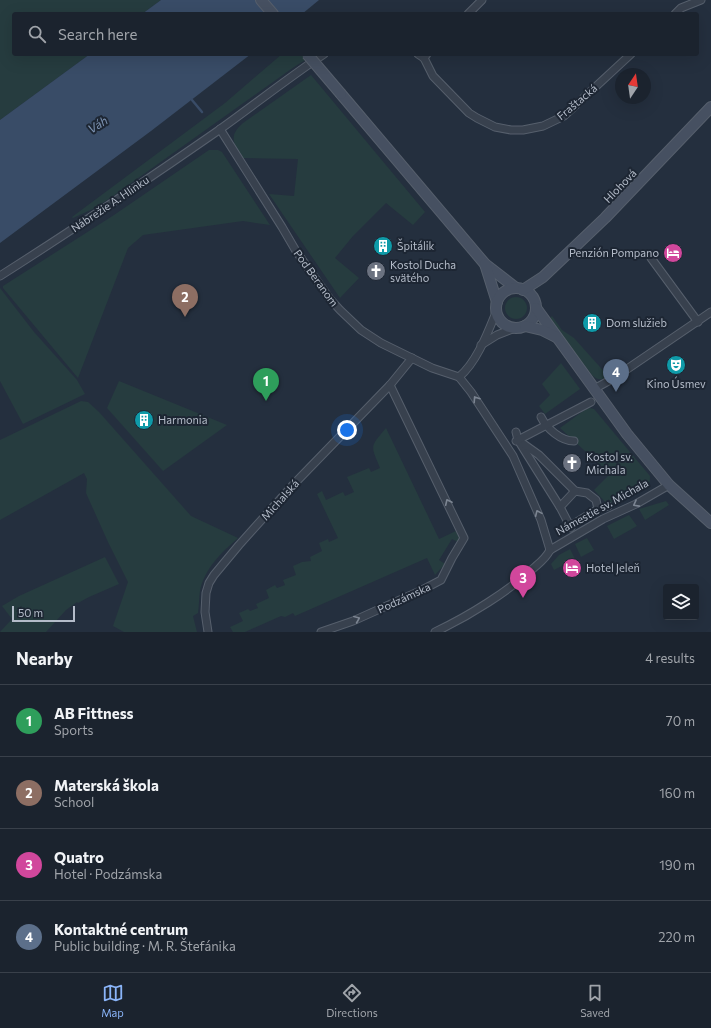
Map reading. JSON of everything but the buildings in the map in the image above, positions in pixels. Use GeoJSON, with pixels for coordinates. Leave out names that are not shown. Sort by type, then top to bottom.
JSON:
{"type":"FeatureCollection","features":[{"type":"Feature","properties":{"kind":"main road"},"geometry":{"type":"LineString","coordinates":[[261,0],[271,12]]}},
{"type":"Feature","properties":{"kind":"main road"},"geometry":{"type":"LineString","coordinates":[[309,56],[485,264],[519,289],[528,292],[535,304],[533,319],[520,327]]}},
{"type":"Feature","properties":{"kind":"main road","name":"Hlohová"},"geometry":{"type":"LineString","coordinates":[[519,289],[544,277],[605,218],[711,107]]}},
{"type":"Feature","properties":{"kind":"main road"},"geometry":{"type":"LineString","coordinates":[[485,264],[501,320],[510,327],[542,330],[556,337]]}},
{"type":"Feature","properties":{"kind":"main road","name":"Hlohová"},"geometry":{"type":"LineString","coordinates":[[535,304],[544,277]]}},
{"type":"Feature","properties":{"kind":"main road"},"geometry":{"type":"LineString","coordinates":[[497,306],[504,293],[510,289],[519,289]]}},
{"type":"Feature","properties":{"kind":"main road","name":"Námestie sv. Michala"},"geometry":{"type":"LineString","coordinates":[[535,304],[556,337],[627,434],[669,485],[698,511],[710,519]]}},
{"type":"Feature","properties":{"kind":"street"},"geometry":{"type":"LineString","coordinates":[[470,12],[482,0]]}},
{"type":"Feature","properties":{"kind":"street"},"geometry":{"type":"LineString","coordinates":[[677,12],[681,8],[701,0]]}},
{"type":"Feature","properties":{"kind":"street","name":"Nábrežie A. Hlinku"},"geometry":{"type":"LineString","coordinates":[[0,276],[220,130],[295,73],[321,56]]}},
{"type":"Feature","properties":{"kind":"street","name":"Fraštacká"},"geometry":{"type":"LineString","coordinates":[[423,56],[433,76],[469,113],[495,127],[523,130],[543,126],[564,116],[629,56]]}},
{"type":"Feature","properties":{"kind":"street","name":"Pod Beranom"},"geometry":{"type":"LineString","coordinates":[[220,130],[296,251],[330,299],[340,310],[361,330],[384,344],[432,368],[459,377]]}},
{"type":"Feature","properties":{"kind":"street"},"geometry":{"type":"LineString","coordinates":[[651,258],[698,322]]}},
{"type":"Feature","properties":{"kind":"street"},"geometry":{"type":"LineString","coordinates":[[459,377],[466,371],[481,346],[497,306]]}},
{"type":"Feature","properties":{"kind":"street"},"geometry":{"type":"LineString","coordinates":[[594,389],[614,378],[711,312]]}},
{"type":"Feature","properties":{"kind":"street"},"geometry":{"type":"LineString","coordinates":[[481,346],[497,335],[520,327]]}},
{"type":"Feature","properties":{"kind":"street","name":"Michalská"},"geometry":{"type":"LineString","coordinates":[[208,632],[205,612],[206,593],[209,583],[214,575],[292,486],[390,386],[412,358]]}},
{"type":"Feature","properties":{"kind":"street","name":"Námestie sv. Michala"},"geometry":{"type":"LineString","coordinates":[[459,377],[471,392],[513,456],[541,520],[550,550],[603,519],[636,504],[669,485]]}},
{"type":"Feature","properties":{"kind":"street","name":"Podzámska"},"geometry":{"type":"LineString","coordinates":[[321,632],[353,621],[441,580],[464,538],[390,386]]}},
{"type":"Feature","properties":{"kind":"street"},"geometry":{"type":"LineString","coordinates":[[516,441],[591,402]]}},
{"type":"Feature","properties":{"kind":"street"},"geometry":{"type":"LineString","coordinates":[[541,417],[545,425],[566,441],[574,441]]}},
{"type":"Feature","properties":{"kind":"street","name":"Námestie sv. Michala"},"geometry":{"type":"LineString","coordinates":[[516,432],[516,441],[534,466],[571,527],[598,509],[608,506]]}},
{"type":"Feature","properties":{"kind":"street","name":"Námestie sv. Michala"},"geometry":{"type":"LineString","coordinates":[[516,441],[539,456],[575,491],[587,493],[598,498],[598,509]]}},
{"type":"Feature","properties":{"kind":"street"},"geometry":{"type":"LineString","coordinates":[[534,466],[539,456]]}},
{"type":"Feature","properties":{"kind":"street","name":"Námestie sv. Michala"},"geometry":{"type":"LineString","coordinates":[[560,507],[575,491]]}},
{"type":"Feature","properties":{"kind":"street"},"geometry":{"type":"LineString","coordinates":[[435,632],[445,630],[492,600],[524,577],[548,555],[550,550]]}},
{"type":"Feature","properties":{"kind":"green space"},"geometry":{"type":"Polygon","coordinates":[[[0,0],[161,0],[145,12],[12,12],[12,56],[87,56],[0,120],[0,0]]]}},
{"type":"Feature","properties":{"kind":"green space"},"geometry":{"type":"Polygon","coordinates":[[[280,56],[312,56],[294,67],[113,196],[95,208],[73,218],[72,217],[225,103],[280,56]]]}},
{"type":"Feature","properties":{"kind":"green space"},"geometry":{"type":"Polygon","coordinates":[[[311,75],[425,212],[413,225],[386,203],[353,236],[335,258],[359,278],[340,298],[269,194],[294,196],[298,159],[241,158],[234,140],[235,132],[243,123],[311,75]]]}},
{"type":"Feature","properties":{"kind":"green space"},"geometry":{"type":"Polygon","coordinates":[[[209,150],[218,150],[222,152],[270,225],[243,221],[143,235],[128,248],[78,378],[3,288],[3,286],[114,215],[209,150]]]}},
{"type":"Feature","properties":{"kind":"green space"},"geometry":{"type":"Polygon","coordinates":[[[0,288],[34,332],[77,380],[85,394],[23,424],[0,381],[0,288]]]}},
{"type":"Feature","properties":{"kind":"green space"},"geometry":{"type":"Polygon","coordinates":[[[516,297],[524,300],[527,308],[524,316],[516,319],[508,316],[505,308],[508,300],[516,297]]]}},
{"type":"Feature","properties":{"kind":"green space"},"geometry":{"type":"Polygon","coordinates":[[[552,316],[562,330],[574,338],[608,376],[600,379],[592,375],[549,319],[552,316]]]}},
{"type":"Feature","properties":{"kind":"green space"},"geometry":{"type":"Polygon","coordinates":[[[561,363],[580,389],[545,414],[539,406],[550,395],[542,384],[561,363]]]}},
{"type":"Feature","properties":{"kind":"green space"},"geometry":{"type":"Polygon","coordinates":[[[119,381],[227,425],[163,471],[107,408],[119,381]]]}},
{"type":"Feature","properties":{"kind":"green space"},"geometry":{"type":"Polygon","coordinates":[[[81,401],[88,402],[99,412],[191,516],[238,538],[220,555],[205,575],[200,591],[198,613],[193,616],[197,632],[124,632],[113,626],[128,582],[86,493],[87,479],[84,473],[0,520],[0,440],[81,401]]]}},
{"type":"Feature","properties":{"kind":"green space"},"geometry":{"type":"Polygon","coordinates":[[[589,408],[594,409],[650,476],[650,482],[645,488],[607,504],[594,490],[610,474],[560,428],[589,408]]]}},
{"type":"Feature","properties":{"kind":"green space"},"geometry":{"type":"Polygon","coordinates":[[[386,428],[439,539],[456,531],[460,539],[458,542],[452,539],[439,560],[445,564],[435,575],[427,558],[295,616],[293,613],[285,617],[281,616],[245,632],[233,632],[230,627],[243,621],[239,613],[248,609],[250,611],[258,608],[256,604],[269,598],[266,590],[275,585],[277,588],[285,585],[283,580],[296,575],[293,566],[302,562],[311,561],[310,557],[322,551],[319,543],[328,539],[329,542],[338,538],[317,494],[322,491],[326,500],[343,492],[345,496],[354,492],[347,477],[369,468],[371,472],[380,468],[373,451],[373,447],[374,443],[386,428]]]}},
{"type":"Feature","properties":{"kind":"green space"},"geometry":{"type":"Polygon","coordinates":[[[666,501],[669,505],[645,520],[639,509],[666,501]]]}},
{"type":"Feature","properties":{"kind":"green space"},"geometry":{"type":"Polygon","coordinates":[[[629,515],[637,526],[614,539],[607,526],[629,515]]]}},
{"type":"Feature","properties":{"kind":"green space"},"geometry":{"type":"Polygon","coordinates":[[[587,538],[594,550],[581,557],[575,544],[587,538]]]}},
{"type":"Feature","properties":{"kind":"green space"},"geometry":{"type":"Polygon","coordinates":[[[570,549],[575,559],[554,570],[551,564],[559,555],[570,549]]]}},
{"type":"Feature","properties":{"kind":"green space"},"geometry":{"type":"Polygon","coordinates":[[[105,557],[119,584],[78,603],[77,602],[66,610],[46,632],[0,632],[12,619],[2,606],[19,596],[105,557]]]}},
{"type":"Feature","properties":{"kind":"water"},"geometry":{"type":"Polygon","coordinates":[[[161,0],[319,0],[304,12],[145,12],[161,0]]]}},
{"type":"Feature","properties":{"kind":"water","name":"Váh"},"geometry":{"type":"Polygon","coordinates":[[[87,56],[248,56],[151,131],[0,243],[0,120],[87,56]]]}},
{"type":"Feature","properties":{"kind":"waterway"},"geometry":{"type":"LineString","coordinates":[[192,100],[202,112]]}},
{"type":"Feature","properties":{"kind":"place","name":"Špitálik"},"geometry":{"type":"Point","coordinates":[383,246]}},
{"type":"Feature","properties":{"kind":"place","name":"Penzión Pompano"},"geometry":{"type":"Point","coordinates":[673,253]}},
{"type":"Feature","properties":{"kind":"place","name":"Kostol Ducha svätého"},"geometry":{"type":"Point","coordinates":[376,271]}},
{"type":"Feature","properties":{"kind":"place","name":"Materská škola"},"geometry":{"type":"Point","coordinates":[185,317]}},
{"type":"Feature","properties":{"kind":"place","name":"Dom služieb"},"geometry":{"type":"Point","coordinates":[592,323]}},
{"type":"Feature","properties":{"kind":"place","name":"Kino Úsmev"},"geometry":{"type":"Point","coordinates":[676,365]}},
{"type":"Feature","properties":{"kind":"place","name":"Kontaktné centrum"},"geometry":{"type":"Point","coordinates":[616,392]}},
{"type":"Feature","properties":{"kind":"place","name":"AB Fittness"},"geometry":{"type":"Point","coordinates":[266,401]}},
{"type":"Feature","properties":{"kind":"place","name":"Harmonia"},"geometry":{"type":"Point","coordinates":[144,420]}},
{"type":"Feature","properties":{"kind":"place","name":"Kostol sv. Michala"},"geometry":{"type":"Point","coordinates":[572,463]}},
{"type":"Feature","properties":{"kind":"place","name":"Hotel Jeleň"},"geometry":{"type":"Point","coordinates":[572,568]}},
{"type":"Feature","properties":{"kind":"place","name":"Quatro"},"geometry":{"type":"Point","coordinates":[523,598]}}]}
